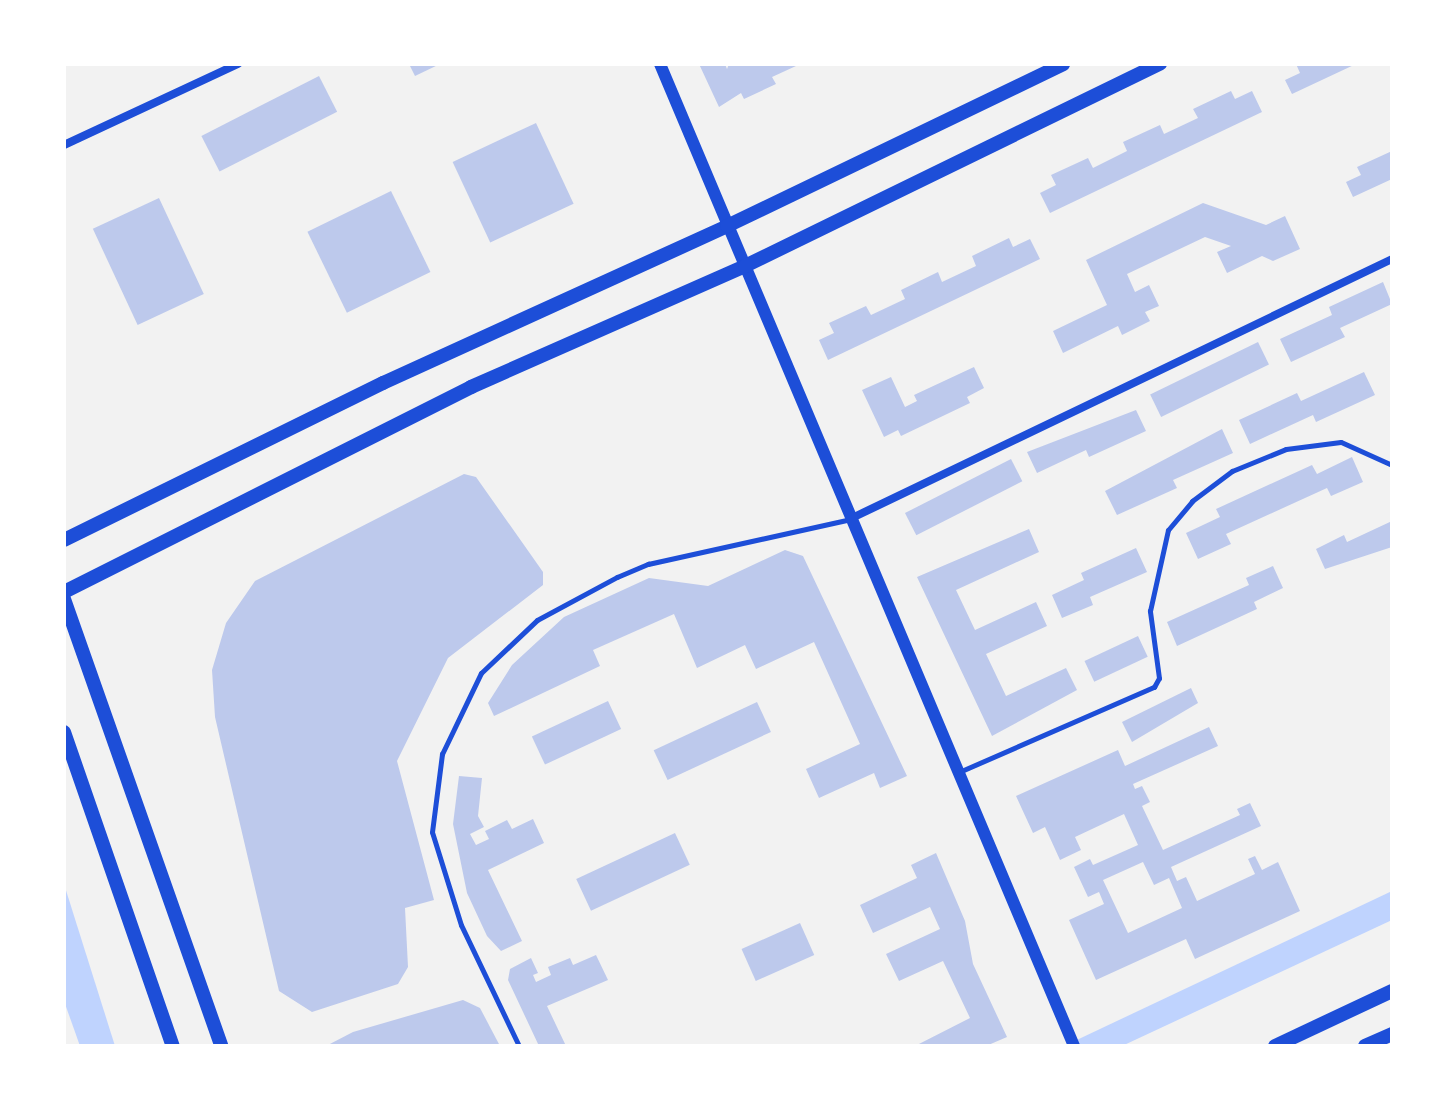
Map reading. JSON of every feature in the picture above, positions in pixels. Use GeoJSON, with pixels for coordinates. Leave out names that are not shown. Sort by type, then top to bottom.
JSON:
{"type":"FeatureCollection","features":[{"type":"Feature","properties":{"kind":"main road"},"geometry":{"type":"LineString","coordinates":[[64,540],[383,383],[727,226],[1063,64]]}},
{"type":"Feature","properties":{"kind":"main road"},"geometry":{"type":"LineString","coordinates":[[64,592],[471,387],[745,266],[1160,64]]}},
{"type":"Feature","properties":{"kind":"main road"},"geometry":{"type":"LineString","coordinates":[[64,599],[221,1046]]}},
{"type":"Feature","properties":{"kind":"main road"},"geometry":{"type":"LineString","coordinates":[[64,732],[173,1046]]}},
{"type":"Feature","properties":{"kind":"main road"},"geometry":{"type":"LineString","coordinates":[[1275,1046],[1392,991]]}},
{"type":"Feature","properties":{"kind":"main road"},"geometry":{"type":"LineString","coordinates":[[1365,1046],[1392,1034]]}},
{"type":"Feature","properties":{"kind":"street"},"geometry":{"type":"LineString","coordinates":[[64,145],[238,64]]}},
{"type":"Feature","properties":{"kind":"street"},"geometry":{"type":"LineString","coordinates":[[660,64],[1074,1046]]}},
{"type":"Feature","properties":{"kind":"street"},"geometry":{"type":"LineString","coordinates":[[852,518],[1392,259]]}},
{"type":"Feature","properties":{"kind":"lane"},"geometry":{"type":"LineString","coordinates":[[959,772],[1154,687],[1159,678],[1150,611],[1168,530],[1192,501],[1232,471],[1286,449],[1341,442],[1392,465]]}},
{"type":"Feature","properties":{"kind":"lane"},"geometry":{"type":"LineString","coordinates":[[519,1046],[461,925],[432,832],[442,754],[481,673],[537,620],[648,564],[852,518]]}},
{"type":"Feature","properties":{"kind":"water"},"geometry":{"type":"Polygon","coordinates":[[[64,884],[115,1046],[80,1046],[64,1001],[64,884]]]}},
{"type":"Feature","properties":{"kind":"water"},"geometry":{"type":"Polygon","coordinates":[[[1392,891],[1392,920],[1122,1046],[1064,1046],[1392,891]]]}},
{"type":"Feature","properties":{"kind":"building"},"geometry":{"type":"Polygon","coordinates":[[[409,64],[440,64],[415,76],[409,64]]]}},
{"type":"Feature","properties":{"kind":"building"},"geometry":{"type":"Polygon","coordinates":[[[699,64],[725,64],[727,69],[729,64],[796,66],[772,77],[776,84],[744,99],[741,93],[719,107],[699,64]]]}},
{"type":"Feature","properties":{"kind":"building"},"geometry":{"type":"Polygon","coordinates":[[[1296,64],[1356,64],[1292,94],[1285,80],[1300,73],[1296,64]]]}},
{"type":"Feature","properties":{"kind":"building"},"geometry":{"type":"Polygon","coordinates":[[[319,76],[337,112],[220,172],[201,136],[319,76]]]}},
{"type":"Feature","properties":{"kind":"building"},"geometry":{"type":"Polygon","coordinates":[[[1231,91],[1235,99],[1252,91],[1262,112],[1050,213],[1040,193],[1056,185],[1051,175],[1088,158],[1093,168],[1127,151],[1123,142],[1160,125],[1164,134],[1198,118],[1193,109],[1231,91]]]}},
{"type":"Feature","properties":{"kind":"building"},"geometry":{"type":"Polygon","coordinates":[[[536,123],[574,204],[490,243],[453,162],[536,123]]]}},
{"type":"Feature","properties":{"kind":"building"},"geometry":{"type":"Polygon","coordinates":[[[1392,151],[1392,179],[1353,197],[1346,182],[1361,175],[1357,167],[1392,151]]]}},
{"type":"Feature","properties":{"kind":"building"},"geometry":{"type":"Polygon","coordinates":[[[391,191],[430,272],[347,313],[307,232],[391,191]]]}},
{"type":"Feature","properties":{"kind":"building"},"geometry":{"type":"Polygon","coordinates":[[[159,198],[204,294],[138,325],[93,229],[159,198]]]}},
{"type":"Feature","properties":{"kind":"building"},"geometry":{"type":"Polygon","coordinates":[[[1203,203],[1266,225],[1285,216],[1300,249],[1273,261],[1262,256],[1227,273],[1217,252],[1231,246],[1205,237],[1127,274],[1135,292],[1149,285],[1159,306],[1145,312],[1150,321],[1122,335],[1118,326],[1063,353],[1053,331],[1107,305],[1086,260],[1203,203]]]}},
{"type":"Feature","properties":{"kind":"building"},"geometry":{"type":"Polygon","coordinates":[[[1009,238],[1013,247],[1030,239],[1040,259],[828,360],[819,340],[834,333],[829,323],[866,306],[871,315],[905,299],[901,290],[938,272],[942,282],[976,266],[972,256],[1009,238]]]}},
{"type":"Feature","properties":{"kind":"building"},"geometry":{"type":"Polygon","coordinates":[[[1383,282],[1392,304],[1340,328],[1345,337],[1291,362],[1280,339],[1332,315],[1329,307],[1383,282]]]}},
{"type":"Feature","properties":{"kind":"building"},"geometry":{"type":"Polygon","coordinates":[[[1258,342],[1269,364],[1161,417],[1150,395],[1258,342]]]}},
{"type":"Feature","properties":{"kind":"building"},"geometry":{"type":"Polygon","coordinates":[[[974,367],[984,388],[967,397],[970,403],[901,436],[898,430],[884,437],[862,390],[891,377],[905,407],[917,401],[914,395],[974,367]]]}},
{"type":"Feature","properties":{"kind":"building"},"geometry":{"type":"Polygon","coordinates":[[[1364,372],[1375,395],[1316,422],[1313,415],[1250,444],[1239,420],[1297,393],[1301,401],[1364,372]]]}},
{"type":"Feature","properties":{"kind":"building"},"geometry":{"type":"Polygon","coordinates":[[[1136,410],[1146,431],[1089,457],[1086,450],[1037,473],[1027,452],[1136,410]]]}},
{"type":"Feature","properties":{"kind":"building"},"geometry":{"type":"Polygon","coordinates":[[[1222,429],[1233,453],[1173,480],[1177,488],[1117,515],[1105,491],[1222,429]]]}},
{"type":"Feature","properties":{"kind":"building"},"geometry":{"type":"Polygon","coordinates":[[[1352,457],[1363,482],[1331,496],[1327,488],[1226,534],[1231,544],[1198,559],[1186,533],[1220,517],[1216,509],[1312,465],[1317,474],[1352,457]]]}},
{"type":"Feature","properties":{"kind":"building"},"geometry":{"type":"Polygon","coordinates":[[[1011,459],[1022,481],[916,535],[905,513],[1011,459]]]}},
{"type":"Feature","properties":{"kind":"building"},"geometry":{"type":"Polygon","coordinates":[[[464,474],[476,477],[543,572],[543,585],[448,658],[397,761],[434,900],[405,908],[408,967],[398,984],[312,1012],[279,991],[215,717],[212,670],[226,623],[255,581],[464,474]]]}},
{"type":"Feature","properties":{"kind":"building"},"geometry":{"type":"Polygon","coordinates":[[[1392,521],[1392,547],[1325,569],[1316,549],[1344,535],[1347,542],[1392,521]]]}},
{"type":"Feature","properties":{"kind":"building"},"geometry":{"type":"Polygon","coordinates":[[[1029,529],[1039,552],[956,590],[975,630],[1036,602],[1047,626],[986,654],[1006,696],[1066,668],[1077,690],[992,736],[917,577],[1029,529]]]}},
{"type":"Feature","properties":{"kind":"building"},"geometry":{"type":"Polygon","coordinates":[[[1136,548],[1147,572],[1090,597],[1093,605],[1062,618],[1052,595],[1084,580],[1081,573],[1136,548]]]}},
{"type":"Feature","properties":{"kind":"building"},"geometry":{"type":"Polygon","coordinates":[[[785,550],[803,556],[907,776],[880,788],[874,773],[819,798],[806,769],[860,744],[814,642],[756,669],[745,645],[697,668],[674,614],[593,650],[600,666],[494,716],[488,703],[512,665],[564,617],[649,578],[708,586],[785,550]]]}},
{"type":"Feature","properties":{"kind":"building"},"geometry":{"type":"Polygon","coordinates":[[[1273,566],[1283,588],[1254,602],[1257,609],[1177,646],[1167,622],[1249,585],[1246,578],[1273,566]]]}},
{"type":"Feature","properties":{"kind":"building"},"geometry":{"type":"Polygon","coordinates":[[[1138,636],[1148,657],[1094,682],[1085,661],[1138,636]]]}},
{"type":"Feature","properties":{"kind":"building"},"geometry":{"type":"Polygon","coordinates":[[[1191,688],[1198,703],[1132,742],[1122,722],[1191,688]]]}},
{"type":"Feature","properties":{"kind":"building"},"geometry":{"type":"Polygon","coordinates":[[[608,701],[621,729],[545,765],[532,736],[608,701]]]}},
{"type":"Feature","properties":{"kind":"building"},"geometry":{"type":"Polygon","coordinates":[[[757,702],[771,732],[668,780],[654,750],[757,702]]]}},
{"type":"Feature","properties":{"kind":"building"},"geometry":{"type":"Polygon","coordinates":[[[1209,727],[1218,746],[1133,784],[1135,789],[1142,786],[1150,802],[1142,806],[1163,850],[1240,815],[1237,809],[1250,803],[1261,826],[1171,867],[1177,881],[1186,877],[1197,901],[1255,874],[1248,859],[1255,856],[1262,870],[1278,862],[1300,911],[1195,959],[1186,939],[1096,980],[1069,920],[1104,904],[1099,892],[1088,897],[1074,867],[1090,859],[1093,865],[1138,845],[1124,814],[1075,837],[1081,850],[1060,860],[1045,827],[1033,833],[1016,796],[1118,750],[1125,766],[1209,727]],[[1143,862],[1103,880],[1128,933],[1182,908],[1169,878],[1154,885],[1143,862]]]}},
{"type":"Feature","properties":{"kind":"building"},"geometry":{"type":"Polygon","coordinates":[[[459,776],[482,778],[478,816],[484,827],[470,834],[476,845],[489,839],[485,831],[507,820],[512,829],[533,819],[544,843],[488,870],[522,941],[501,951],[487,936],[467,893],[453,824],[459,776]]]}},
{"type":"Feature","properties":{"kind":"building"},"geometry":{"type":"Polygon","coordinates":[[[675,833],[690,865],[591,911],[576,879],[675,833]]]}},
{"type":"Feature","properties":{"kind":"building"},"geometry":{"type":"Polygon","coordinates":[[[936,853],[965,921],[973,964],[1007,1037],[986,1046],[915,1046],[970,1018],[943,961],[899,981],[886,954],[940,929],[930,907],[873,933],[860,905],[917,878],[911,865],[936,853]]]}},
{"type":"Feature","properties":{"kind":"building"},"geometry":{"type":"Polygon","coordinates":[[[800,923],[814,955],[756,981],[742,949],[800,923]]]}},
{"type":"Feature","properties":{"kind":"building"},"geometry":{"type":"Polygon","coordinates":[[[596,955],[608,980],[547,1006],[566,1046],[539,1046],[508,980],[510,969],[531,958],[538,973],[533,975],[536,982],[551,975],[548,967],[570,958],[573,965],[596,955]]]}},
{"type":"Feature","properties":{"kind":"building"},"geometry":{"type":"Polygon","coordinates":[[[463,1000],[480,1008],[500,1046],[326,1046],[353,1032],[463,1000]]]}}]}
